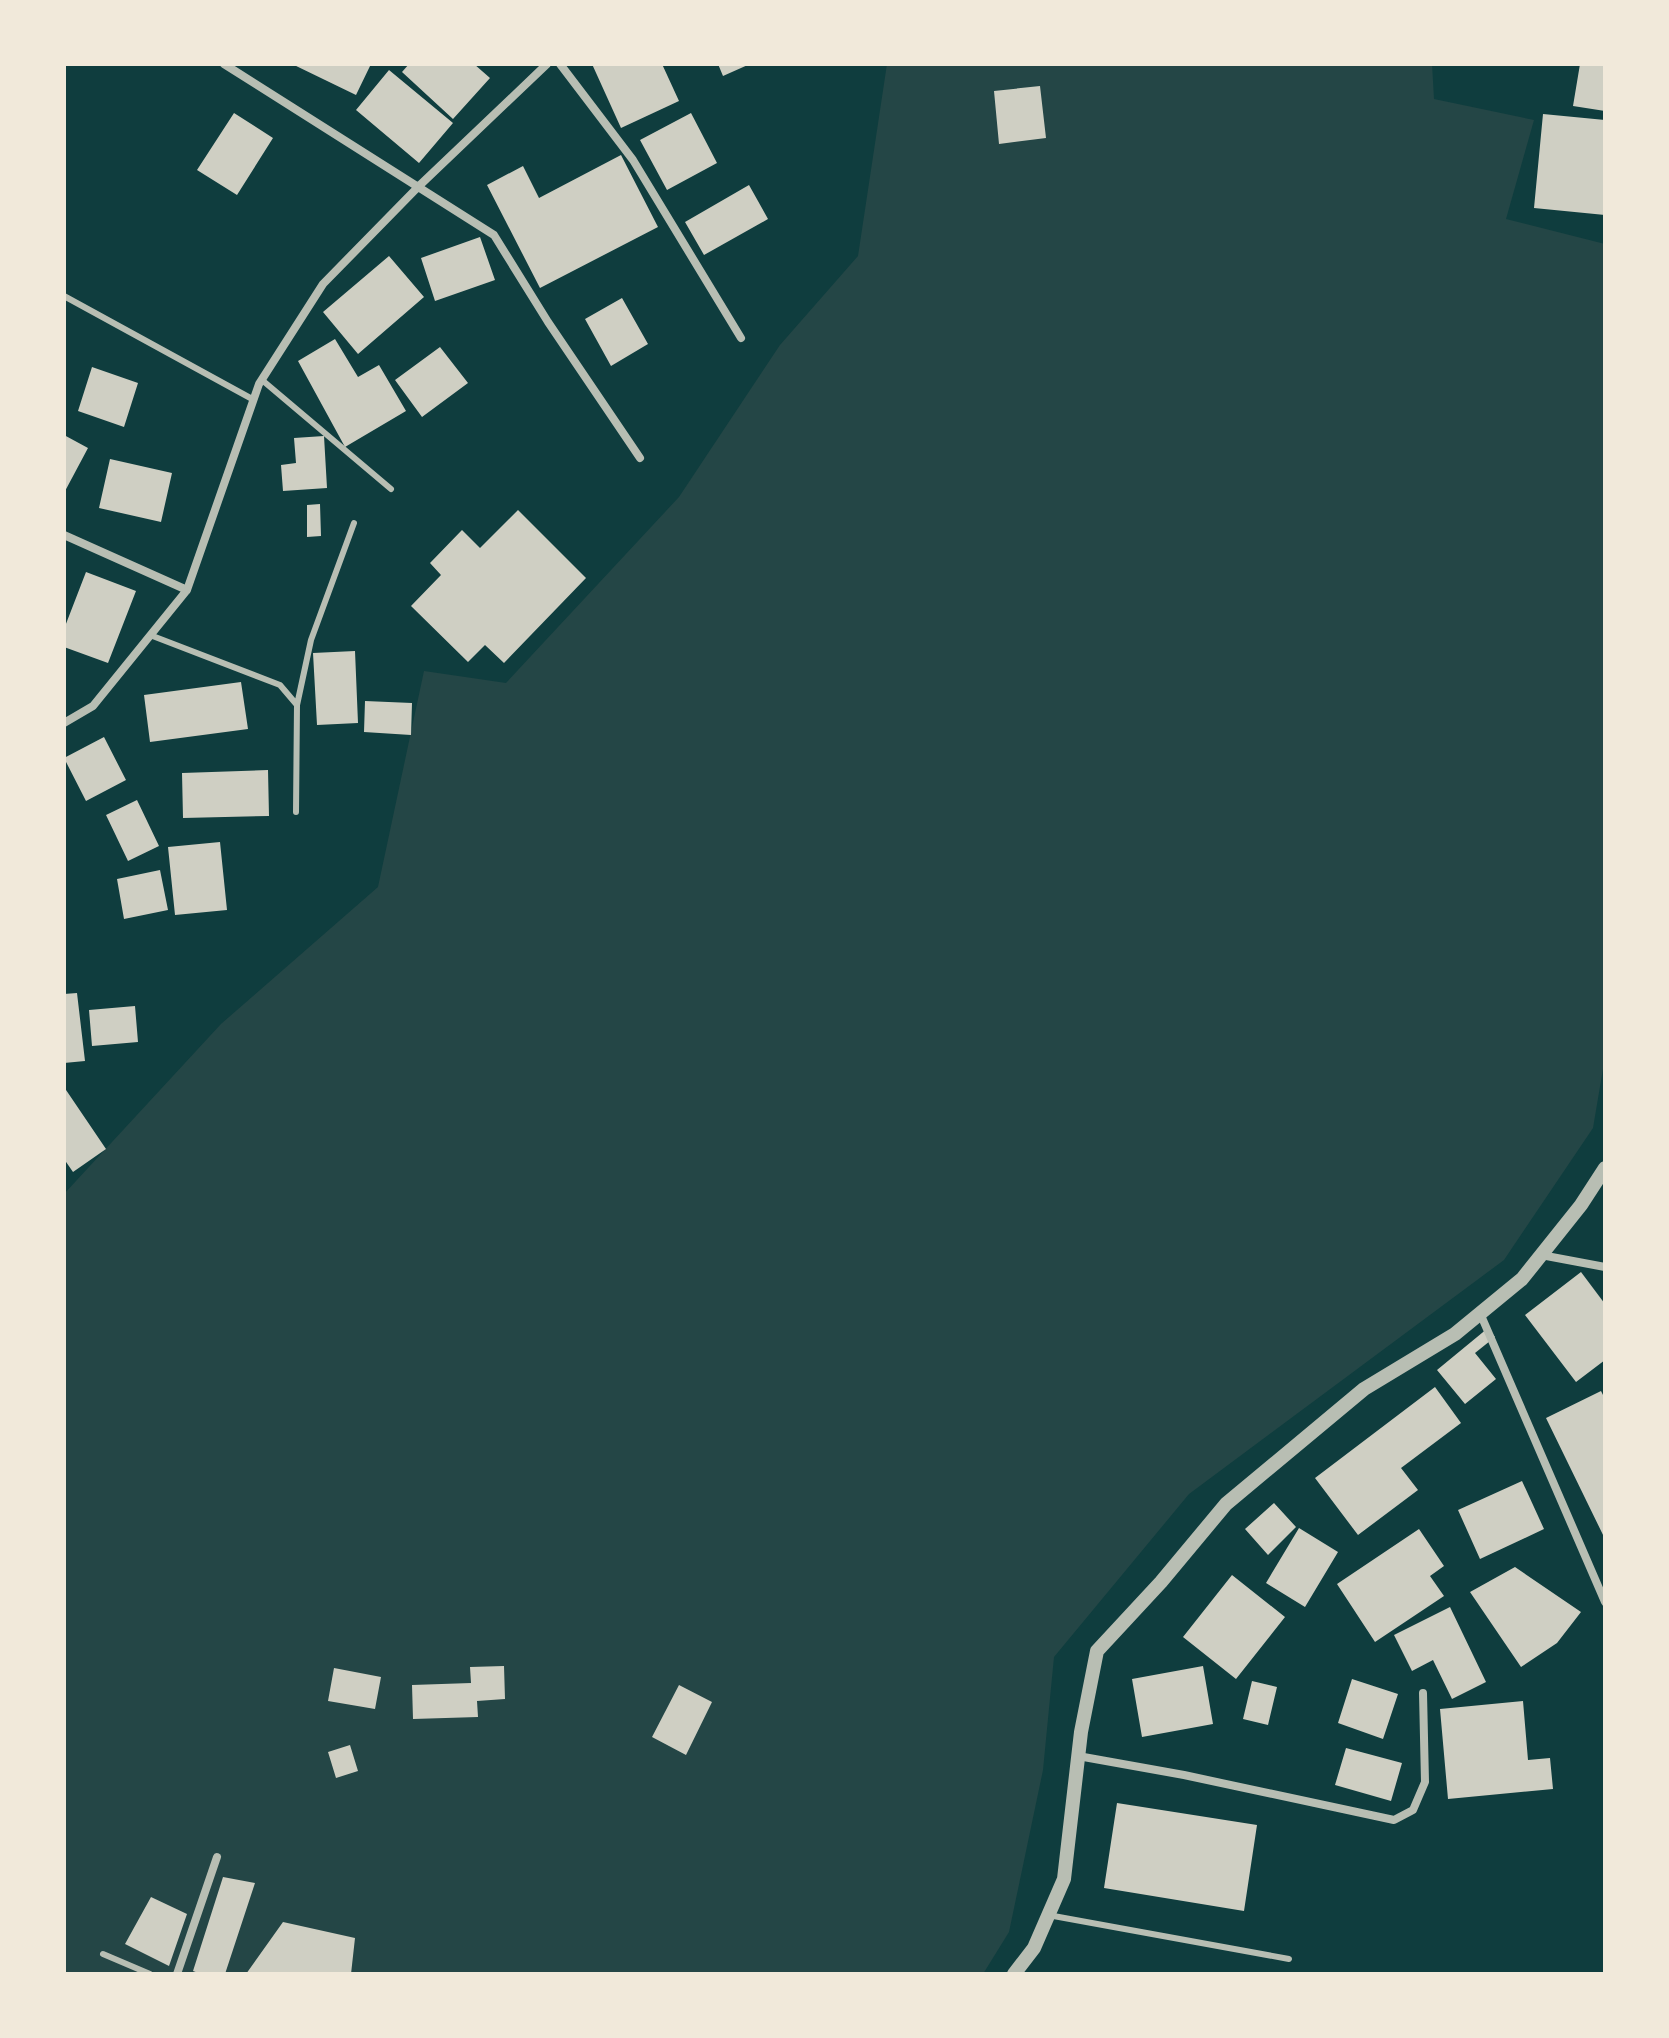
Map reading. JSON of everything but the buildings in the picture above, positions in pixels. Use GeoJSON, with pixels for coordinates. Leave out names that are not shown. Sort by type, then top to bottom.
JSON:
{"type":"FeatureCollection","features":[{"type":"Feature","properties":{"kind":"street"},"geometry":{"type":"LineString","coordinates":[[224,64],[494,235],[548,322],[640,458]]}},
{"type":"Feature","properties":{"kind":"street"},"geometry":{"type":"LineString","coordinates":[[64,723],[93,706],[187,590],[262,380],[323,284],[419,186],[547,64]]}},
{"type":"Feature","properties":{"kind":"street"},"geometry":{"type":"LineString","coordinates":[[560,64],[633,160],[741,338]]}},
{"type":"Feature","properties":{"kind":"street"},"geometry":{"type":"LineString","coordinates":[[64,535],[187,590]]}},
{"type":"Feature","properties":{"kind":"street"},"geometry":{"type":"LineString","coordinates":[[1014,1974],[1034,1948],[1064,1879],[1078,1756],[1097,1651],[1161,1582],[1226,1504],[1364,1389],[1455,1334],[1522,1279],[1581,1205],[1605,1168]]}},
{"type":"Feature","properties":{"kind":"street"},"geometry":{"type":"LineString","coordinates":[[1541,1255],[1605,1267]]}},
{"type":"Feature","properties":{"kind":"street"},"geometry":{"type":"LineString","coordinates":[[1480,1313],[1605,1602]]}},
{"type":"Feature","properties":{"kind":"street"},"geometry":{"type":"LineString","coordinates":[[1078,1756],[1184,1775],[1394,1820],[1413,1810],[1425,1782],[1423,1693]]}},
{"type":"Feature","properties":{"kind":"street"},"geometry":{"type":"LineString","coordinates":[[177,1974],[217,1857]]}},
{"type":"Feature","properties":{"kind":"lane"},"geometry":{"type":"LineString","coordinates":[[64,296],[254,400]]}},
{"type":"Feature","properties":{"kind":"lane"},"geometry":{"type":"LineString","coordinates":[[262,380],[391,489]]}},
{"type":"Feature","properties":{"kind":"lane"},"geometry":{"type":"LineString","coordinates":[[296,812],[297,705],[311,640],[354,523]]}},
{"type":"Feature","properties":{"kind":"lane"},"geometry":{"type":"LineString","coordinates":[[150,635],[280,685],[297,705]]}},
{"type":"Feature","properties":{"kind":"lane"},"geometry":{"type":"LineString","coordinates":[[1048,1915],[1289,1959]]}},
{"type":"Feature","properties":{"kind":"lane"},"geometry":{"type":"LineString","coordinates":[[103,1954],[150,1974]]}},
{"type":"Feature","properties":{"kind":"shaded area"},"geometry":{"type":"Polygon","coordinates":[[[887,64],[1432,64],[1434,99],[1534,120],[1506,219],[1605,244],[1605,1057],[1593,1128],[1504,1260],[1189,1494],[1054,1657],[1043,1770],[1009,1932],[983,1974],[64,1974],[64,1194],[221,1024],[378,887],[424,671],[506,683],[679,497],[780,345],[858,256],[887,64]]]}}]}
